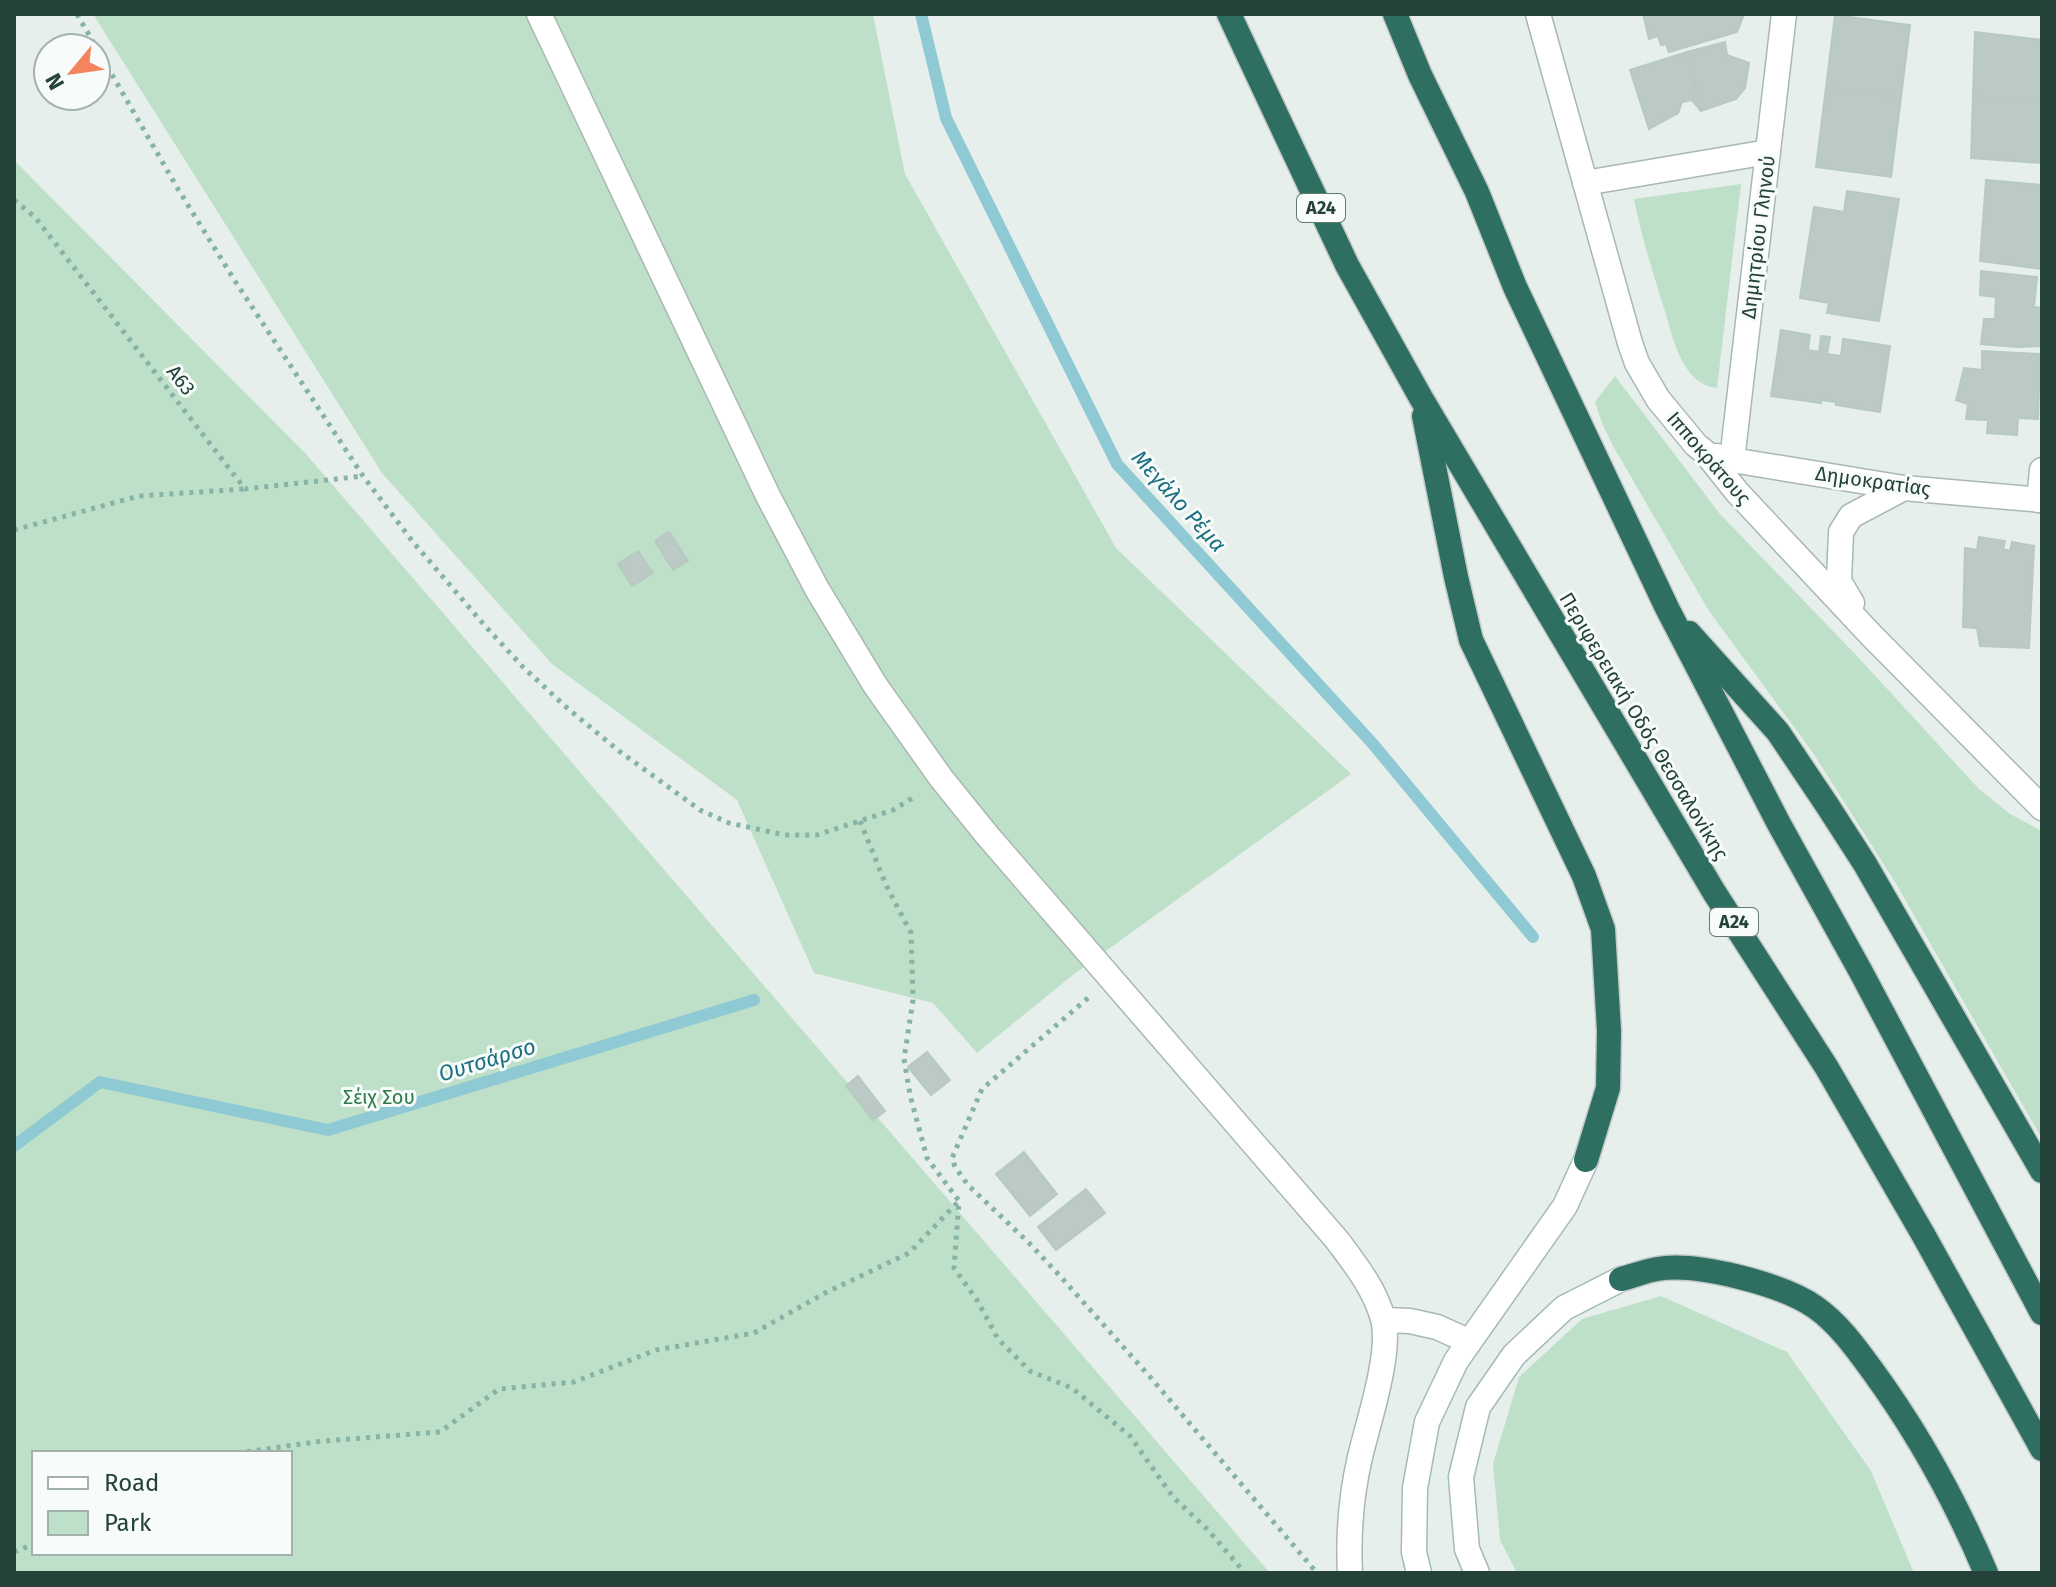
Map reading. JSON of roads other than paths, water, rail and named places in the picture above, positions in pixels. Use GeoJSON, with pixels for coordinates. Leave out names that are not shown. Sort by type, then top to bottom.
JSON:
{"type":"FeatureCollection","features":[{"type":"Feature","properties":{"kind":"highway","name":"Περιφερειακή Οδός Θεσσαλονίκης"},"geometry":{"type":"LineString","coordinates":[[1229,14],[1347,265],[1421,398],[1714,892],[1827,1068],[2042,1449]]}},
{"type":"Feature","properties":{"kind":"highway"},"geometry":{"type":"LineString","coordinates":[[1395,14],[1420,75],[1477,192],[1515,287],[1667,608],[1779,824],[2042,1313]]}},
{"type":"Feature","properties":{"kind":"highway"},"geometry":{"type":"LineString","coordinates":[[1421,398],[1471,640],[1584,876],[1603,929],[1609,1031],[1608,1088],[1586,1160]]}},
{"type":"Feature","properties":{"kind":"highway"},"geometry":{"type":"LineString","coordinates":[[1667,608],[1778,732],[1865,864],[2042,1171]]}},
{"type":"Feature","properties":{"kind":"highway"},"geometry":{"type":"LineString","coordinates":[[1621,1279],[1657,1269],[1695,1268],[1780,1290],[1815,1307],[1851,1340],[1896,1402],[1941,1480],[1986,1573]]}},
{"type":"Feature","properties":{"kind":"street"},"geometry":{"type":"LineString","coordinates":[[539,14],[768,496],[817,589],[875,685],[941,778],[987,835],[1337,1240],[1365,1278],[1384,1320],[1384,1354],[1352,1497],[1350,1573]]}},
{"type":"Feature","properties":{"kind":"street","name":"Ιπποκράτους"},"geometry":{"type":"LineString","coordinates":[[1538,14],[1624,324],[1637,363],[1658,399],[1737,492],[1871,635],[2042,808]]}},
{"type":"Feature","properties":{"kind":"street","name":"Δημητρίου Γληνού"},"geometry":{"type":"LineString","coordinates":[[1732,460],[1784,14]]}},
{"type":"Feature","properties":{"kind":"street"},"geometry":{"type":"LineString","coordinates":[[1585,183],[1768,152]]}},
{"type":"Feature","properties":{"kind":"street","name":"Δημοκρατίας"},"geometry":{"type":"LineString","coordinates":[[1706,453],[1904,488],[2040,500]]}},
{"type":"Feature","properties":{"kind":"street"},"geometry":{"type":"LineString","coordinates":[[2040,500],[2042,470]]}},
{"type":"Feature","properties":{"kind":"street"},"geometry":{"type":"LineString","coordinates":[[1871,635],[1839,581],[1841,532],[1851,516],[1904,488]]}},
{"type":"Feature","properties":{"kind":"street"},"geometry":{"type":"LineString","coordinates":[[1419,1573],[1414,1552],[1415,1488],[1427,1422],[1468,1341],[1565,1206],[1586,1160]]}},
{"type":"Feature","properties":{"kind":"street"},"geometry":{"type":"LineString","coordinates":[[1477,1573],[1467,1549],[1461,1477],[1478,1407],[1514,1355],[1564,1308],[1621,1279]]}},
{"type":"Feature","properties":{"kind":"street"},"geometry":{"type":"LineString","coordinates":[[1384,1320],[1410,1321],[1437,1327],[1468,1341]]}},
{"type":"Feature","properties":{"kind":"waterway","name":"Μεγάλο Ρέμα"},"geometry":{"type":"LineString","coordinates":[[921,14],[946,118],[1117,464],[1373,744],[1533,937]]}},
{"type":"Feature","properties":{"kind":"waterway","name":"Ουτσάρσο"},"geometry":{"type":"LineString","coordinates":[[14,1146],[100,1082],[328,1130],[754,1000]]}},
{"type":"Feature","properties":{"kind":"park label","name":"Σέιχ Σου"},"geometry":{"type":"Point","coordinates":[379,1097]}}]}
